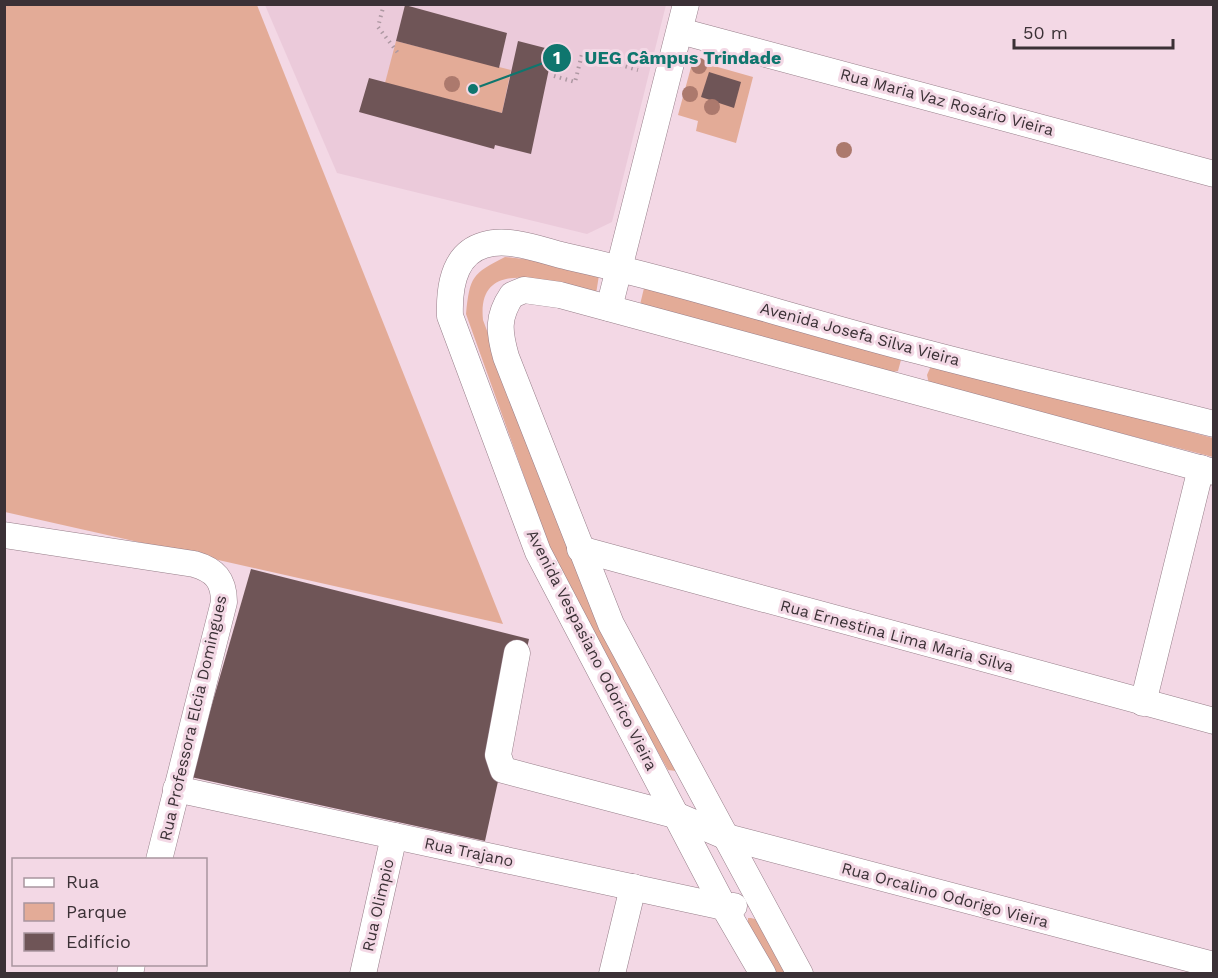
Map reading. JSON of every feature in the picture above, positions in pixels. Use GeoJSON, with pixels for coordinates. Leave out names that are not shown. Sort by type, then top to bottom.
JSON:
{"type":"FeatureCollection","features":[{"type":"Feature","properties":{"kind":"street"},"geometry":{"type":"LineString","coordinates":[[686,4],[609,308],[1207,470],[1143,703]]}},
{"type":"Feature","properties":{"kind":"street","name":"Rua Maria Vaz Rosário Vieira"},"geometry":{"type":"LineString","coordinates":[[680,31],[1214,174]]}},
{"type":"Feature","properties":{"kind":"street","name":"Avenida Josefa Silva Vieira"},"geometry":{"type":"LineString","coordinates":[[508,243],[620,268],[918,351],[1213,421]]}},
{"type":"Feature","properties":{"kind":"street","name":"Avenida Vespasiano Odorico Vieira"},"geometry":{"type":"LineString","coordinates":[[508,243],[484,245],[463,258],[449,295],[450,316],[456,337],[538,552],[724,907],[763,974]]}},
{"type":"Feature","properties":{"kind":"street","name":"Avenida Vespasiano Odorico Vieira"},"geometry":{"type":"LineString","coordinates":[[609,308],[539,290],[524,290],[512,295],[504,307],[499,320],[499,334],[513,377],[611,624],[800,974]]}},
{"type":"Feature","properties":{"kind":"street"},"geometry":{"type":"LineString","coordinates":[[909,390],[918,351]]}},
{"type":"Feature","properties":{"kind":"street","name":"Rua Professora Elcia Domingues"},"geometry":{"type":"LineString","coordinates":[[4,535],[194,564],[208,568],[219,577],[224,589],[224,602],[159,858]]}},
{"type":"Feature","properties":{"kind":"street","name":"Rua Ernestina Lima Maria Silva"},"geometry":{"type":"LineString","coordinates":[[580,549],[1214,721]]}},
{"type":"Feature","properties":{"kind":"street","name":"Rua Orcalino Odorigo Vieira"},"geometry":{"type":"LineString","coordinates":[[517,653],[498,755],[503,770],[678,816],[727,837],[1214,965]]}},
{"type":"Feature","properties":{"kind":"street","name":"Rua Trajano"},"geometry":{"type":"LineString","coordinates":[[176,789],[724,907],[763,906]]}},
{"type":"Feature","properties":{"kind":"street","name":"Rua Olimpio"},"geometry":{"type":"LineString","coordinates":[[363,974],[394,836]]}},
{"type":"Feature","properties":{"kind":"street"},"geometry":{"type":"LineString","coordinates":[[612,974],[633,887]]}},
{"type":"Feature","properties":{"kind":"path"},"geometry":{"type":"LineString","coordinates":[[384,4],[378,27],[398,53]]}},
{"type":"Feature","properties":{"kind":"path"},"geometry":{"type":"LineString","coordinates":[[554,76],[575,82],[582,54],[638,70]]}},
{"type":"Feature","properties":{"kind":"shaded area"},"geometry":{"type":"Polygon","coordinates":[[[265,5],[666,5],[612,222],[587,234],[337,173],[265,5]]]}},
{"type":"Feature","properties":{"kind":"green space"},"geometry":{"type":"Polygon","coordinates":[[[5,5],[257,5],[503,624],[5,512],[5,5]]]}},
{"type":"Feature","properties":{"kind":"green space"},"geometry":{"type":"Polygon","coordinates":[[[396,41],[511,70],[502,113],[385,83],[396,41]]]}},
{"type":"Feature","properties":{"kind":"green space"},"geometry":{"type":"Polygon","coordinates":[[[693,60],[753,77],[736,143],[696,131],[698,121],[678,115],[693,60]]]}},
{"type":"Feature","properties":{"kind":"green space"},"geometry":{"type":"Polygon","coordinates":[[[505,257],[533,260],[599,275],[596,294],[541,280],[505,279],[492,286],[484,299],[483,320],[583,588],[676,771],[668,770],[560,577],[466,314],[471,284],[479,272],[505,257]]]}},
{"type":"Feature","properties":{"kind":"green space"},"geometry":{"type":"Polygon","coordinates":[[[644,288],[890,353],[901,360],[898,371],[888,373],[639,309],[644,288]]]}},
{"type":"Feature","properties":{"kind":"green space"},"geometry":{"type":"Polygon","coordinates":[[[931,366],[949,368],[1213,438],[1213,457],[929,384],[927,375],[931,366]]]}},
{"type":"Feature","properties":{"kind":"green space"},"geometry":{"type":"Polygon","coordinates":[[[748,918],[756,919],[769,930],[791,973],[772,973],[748,931],[748,918]]]}},
{"type":"Feature","properties":{"kind":"building"},"geometry":{"type":"Polygon","coordinates":[[[405,5],[507,33],[499,68],[396,41],[405,5]]]}},
{"type":"Feature","properties":{"kind":"building"},"geometry":{"type":"Polygon","coordinates":[[[518,41],[553,50],[531,154],[495,145],[494,149],[359,112],[369,78],[502,113],[518,41]]]}},
{"type":"Feature","properties":{"kind":"building"},"geometry":{"type":"Polygon","coordinates":[[[709,72],[741,82],[734,108],[701,97],[709,72]]]}},
{"type":"Feature","properties":{"kind":"building"},"geometry":{"type":"Polygon","coordinates":[[[251,569],[529,639],[485,841],[191,777],[251,569]]]}},
{"type":"Feature","properties":{"kind":"place","name":"UEG Câmpus Trindade"},"geometry":{"type":"Point","coordinates":[473,89]}}]}
